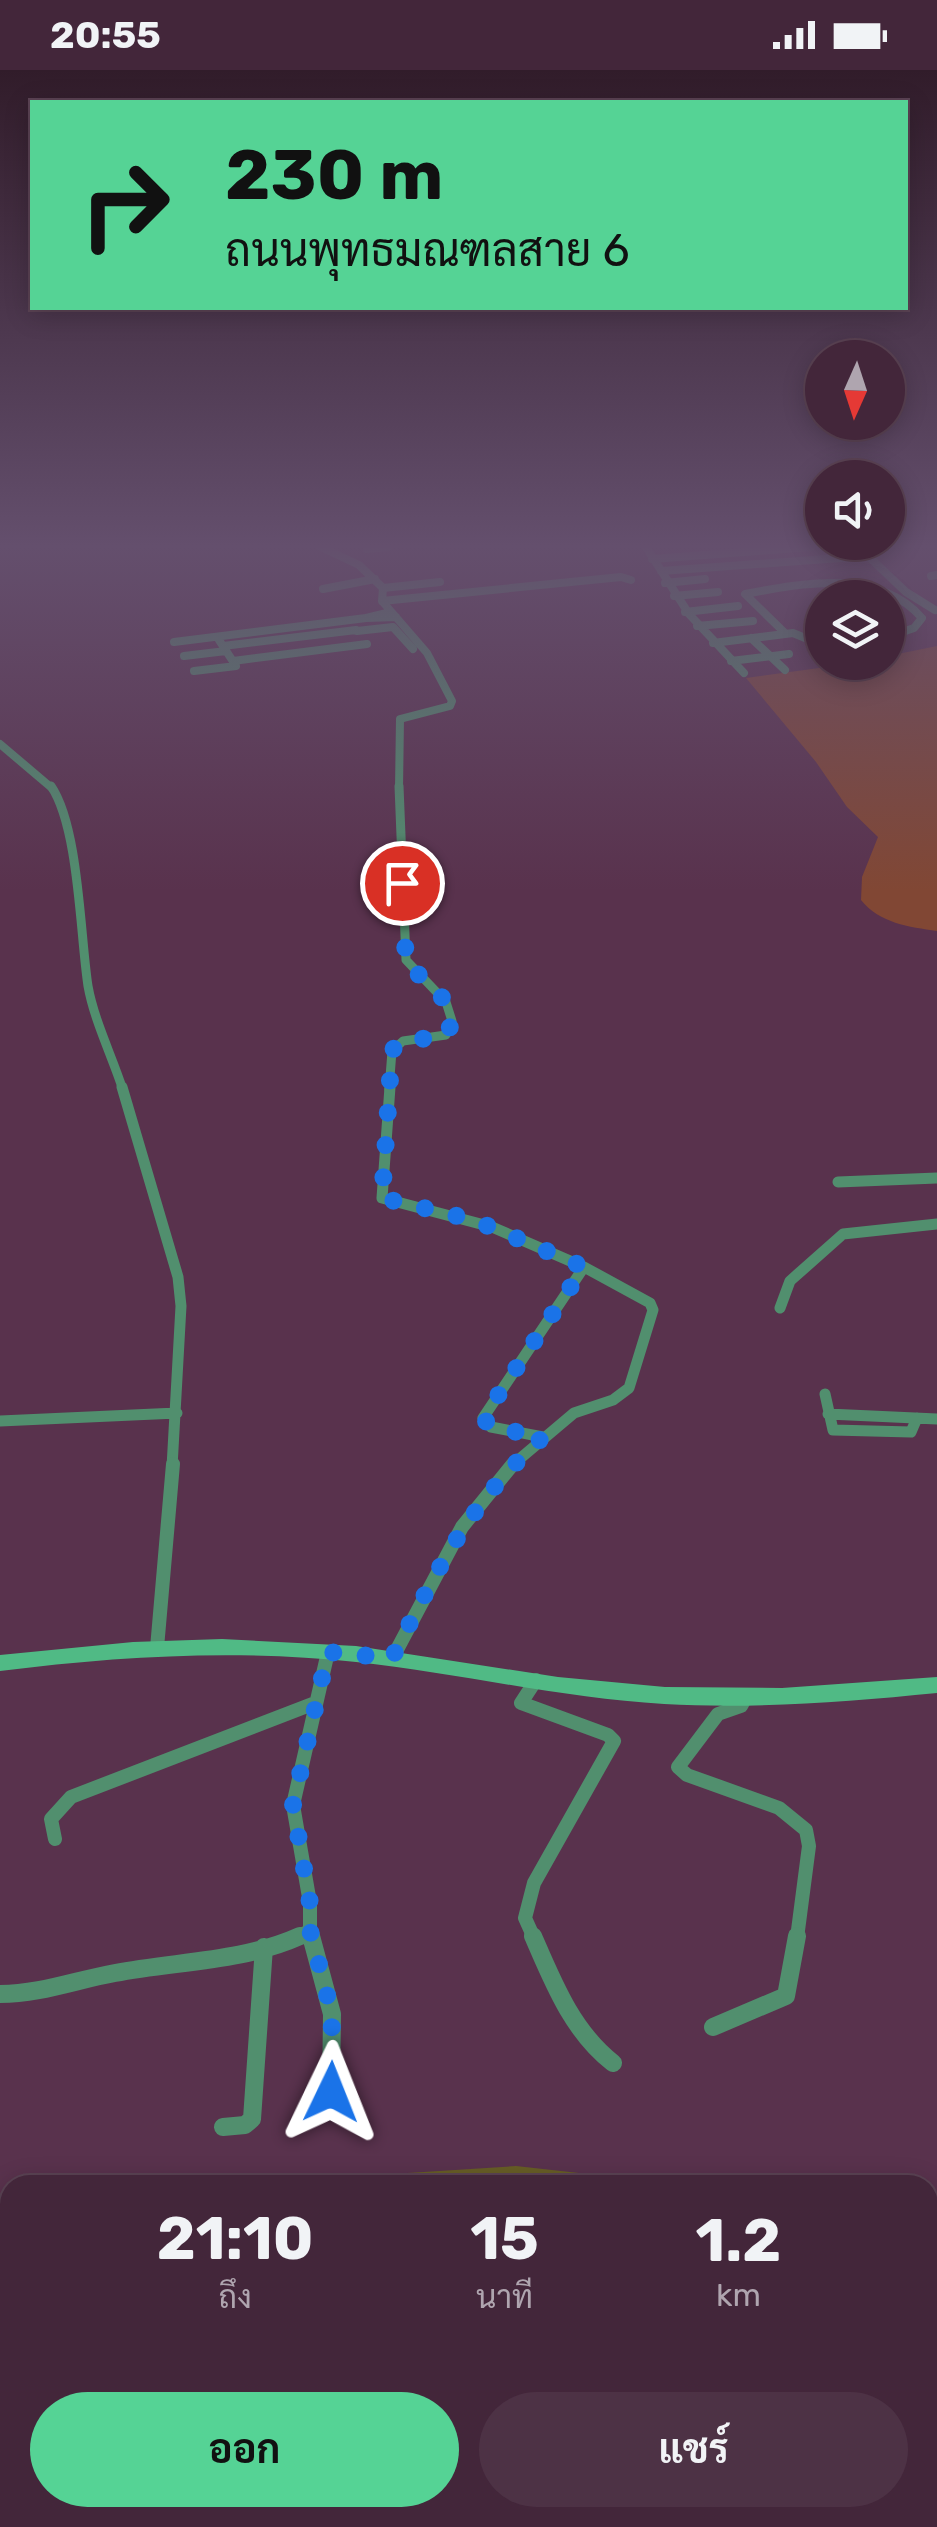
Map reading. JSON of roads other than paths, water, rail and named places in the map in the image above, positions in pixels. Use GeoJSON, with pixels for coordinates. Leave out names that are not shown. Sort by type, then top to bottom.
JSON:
{"type":"FeatureCollection","features":[{"type":"Feature","properties":{"kind":"main road"},"geometry":{"type":"LineString","coordinates":[[0,1663],[157,1648],[328,1652],[625,1693],[742,1697],[937,1685]]}},
{"type":"Feature","properties":{"kind":"street"},"geometry":{"type":"LineString","coordinates":[[194,670],[236,666],[233,662]]}},
{"type":"Feature","properties":{"kind":"street"},"geometry":{"type":"LineString","coordinates":[[392,1658],[462,1527],[504,1472],[574,1413],[614,1400],[629,1388],[653,1310],[650,1303],[584,1267],[474,1220],[382,1198],[392,1050],[404,1041],[446,1036],[452,1021],[446,1002],[406,960],[399,814],[400,719],[450,706],[452,700],[432,662]]}},
{"type":"Feature","properties":{"kind":"street"},"geometry":{"type":"LineString","coordinates":[[732,662],[744,674]]}},
{"type":"Feature","properties":{"kind":"street"},"geometry":{"type":"LineString","coordinates":[[775,662],[785,670]]}},
{"type":"Feature","properties":{"kind":"street"},"geometry":{"type":"LineString","coordinates":[[0,744],[47,780],[64,813],[89,991],[133,1118],[178,1277],[181,1306],[177,1413],[157,1648]]}},
{"type":"Feature","properties":{"kind":"street"},"geometry":{"type":"LineString","coordinates":[[838,1182],[937,1178]]}},
{"type":"Feature","properties":{"kind":"street"},"geometry":{"type":"LineString","coordinates":[[780,1308],[790,1282],[843,1234],[937,1224]]}},
{"type":"Feature","properties":{"kind":"street"},"geometry":{"type":"LineString","coordinates":[[543,1437],[491,1427],[483,1418],[584,1267]]}},
{"type":"Feature","properties":{"kind":"street"},"geometry":{"type":"LineString","coordinates":[[825,1394],[833,1430],[911,1432],[917,1418],[937,1419]]}},
{"type":"Feature","properties":{"kind":"street"},"geometry":{"type":"LineString","coordinates":[[0,1421],[177,1413]]}},
{"type":"Feature","properties":{"kind":"street"},"geometry":{"type":"LineString","coordinates":[[328,1652],[293,1805],[310,1903],[310,1930],[332,2014],[331,2092]]}},
{"type":"Feature","properties":{"kind":"street"},"geometry":{"type":"LineString","coordinates":[[536,1680],[521,1703],[614,1741],[614,1748],[548,1856],[523,1907],[580,2030],[593,2049],[613,2063]]}},
{"type":"Feature","properties":{"kind":"street"},"geometry":{"type":"LineString","coordinates":[[713,2027],[786,1996],[791,1985],[809,1846],[806,1830],[779,1808],[688,1775],[678,1767],[718,1714],[741,1706],[742,1697]]}},
{"type":"Feature","properties":{"kind":"street"},"geometry":{"type":"LineString","coordinates":[[54,1839],[52,1819],[70,1798],[315,1702]]}},
{"type":"Feature","properties":{"kind":"street"},"geometry":{"type":"LineString","coordinates":[[0,1994],[40,1992],[112,1973],[264,1948],[310,1930]]}},
{"type":"Feature","properties":{"kind":"street"},"geometry":{"type":"LineString","coordinates":[[223,2126],[245,2124],[252,2119],[264,1948]]}}]}
